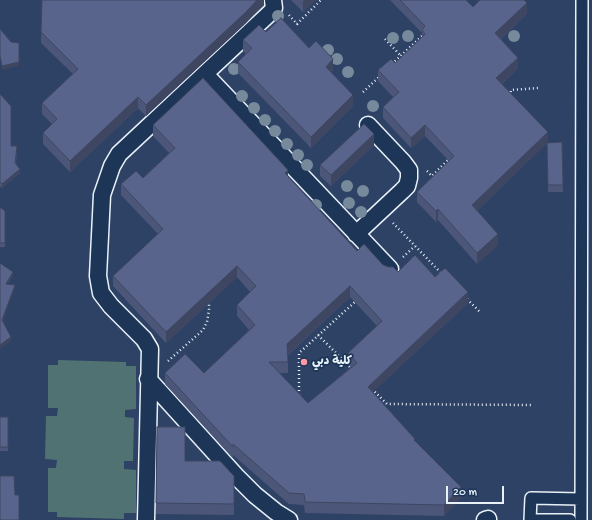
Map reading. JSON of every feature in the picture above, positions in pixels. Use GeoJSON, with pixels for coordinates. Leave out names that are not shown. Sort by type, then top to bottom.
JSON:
{"type":"FeatureCollection","features":[{"type":"Feature","properties":{"kind":"street"},"geometry":{"type":"LineString","coordinates":[[146,520],[148,379],[150,349],[144,338],[106,300],[101,293],[98,284],[102,194],[112,166],[119,154],[271,12],[274,8],[273,0]]}},
{"type":"Feature","properties":{"kind":"street"},"geometry":{"type":"LineString","coordinates":[[205,74],[390,269]]}},
{"type":"Feature","properties":{"kind":"street"},"geometry":{"type":"LineString","coordinates":[[356,234],[407,186],[409,178],[409,170],[403,162],[368,125]]}},
{"type":"Feature","properties":{"kind":"street"},"geometry":{"type":"LineString","coordinates":[[148,379],[236,476],[255,495],[276,512],[289,520]]}},
{"type":"Feature","properties":{"kind":"lane"},"geometry":{"type":"LineString","coordinates":[[581,520],[582,0]]}},
{"type":"Feature","properties":{"kind":"lane"},"geometry":{"type":"LineString","coordinates":[[570,520],[530,520],[531,498],[581,499]]}},
{"type":"Feature","properties":{"kind":"path"},"geometry":{"type":"LineString","coordinates":[[288,14],[297,24],[321,0]]}},
{"type":"Feature","properties":{"kind":"path"},"geometry":{"type":"LineString","coordinates":[[390,66],[428,30]]}},
{"type":"Feature","properties":{"kind":"path"},"geometry":{"type":"LineString","coordinates":[[385,39],[401,56]]}},
{"type":"Feature","properties":{"kind":"path"},"geometry":{"type":"LineString","coordinates":[[363,92],[385,71]]}},
{"type":"Feature","properties":{"kind":"path"},"geometry":{"type":"LineString","coordinates":[[510,100],[511,90],[538,88]]}},
{"type":"Feature","properties":{"kind":"path"},"geometry":{"type":"LineString","coordinates":[[409,170],[418,162],[432,176],[454,154]]}},
{"type":"Feature","properties":{"kind":"path"},"geometry":{"type":"LineString","coordinates":[[381,211],[448,279]]}},
{"type":"Feature","properties":{"kind":"path"},"geometry":{"type":"LineString","coordinates":[[390,269],[414,246]]}},
{"type":"Feature","properties":{"kind":"path"},"geometry":{"type":"LineString","coordinates":[[148,379],[202,330],[207,322],[209,310],[208,296]]}},
{"type":"Feature","properties":{"kind":"path"},"geometry":{"type":"LineString","coordinates":[[464,296],[481,313]]}},
{"type":"Feature","properties":{"kind":"path"},"geometry":{"type":"LineString","coordinates":[[299,398],[299,354],[357,300]]}},
{"type":"Feature","properties":{"kind":"path"},"geometry":{"type":"LineString","coordinates":[[318,335],[356,372]]}},
{"type":"Feature","properties":{"kind":"path"},"geometry":{"type":"LineString","coordinates":[[371,388],[387,404],[531,405]]}},
{"type":"Feature","properties":{"kind":"green space"},"geometry":{"type":"Polygon","coordinates":[[[58,360],[126,362],[126,366],[136,366],[136,409],[125,410],[125,417],[134,418],[133,461],[124,461],[124,469],[136,470],[136,513],[124,513],[124,519],[57,517],[57,512],[48,512],[48,468],[56,468],[57,460],[45,459],[46,416],[57,416],[58,408],[48,408],[48,365],[58,365],[58,360]]]}},
{"type":"Feature","properties":{"kind":"building"},"geometry":{"type":"Polygon","coordinates":[[[42,0],[257,0],[146,105],[138,97],[70,161],[43,133],[57,119],[42,103],[78,69],[41,32],[42,0]]]}},
{"type":"Feature","properties":{"kind":"building"},"geometry":{"type":"Polygon","coordinates":[[[400,0],[466,0],[473,7],[480,0],[524,0],[527,3],[495,33],[518,58],[496,78],[548,132],[472,205],[498,234],[477,253],[438,209],[436,211],[417,192],[454,156],[425,125],[411,138],[383,107],[399,92],[378,70],[391,59],[395,63],[425,34],[422,30],[425,26],[400,0]]]}},
{"type":"Feature","properties":{"kind":"building"},"geometry":{"type":"Polygon","coordinates":[[[281,18],[309,48],[316,41],[333,59],[326,67],[353,95],[311,137],[238,62],[252,48],[243,40],[259,25],[266,32],[281,18]]]}},
{"type":"Feature","properties":{"kind":"building"},"geometry":{"type":"Polygon","coordinates":[[[0,29],[11,42],[19,43],[19,62],[2,66],[0,56],[0,29]]]}},
{"type":"Feature","properties":{"kind":"building"},"geometry":{"type":"Polygon","coordinates":[[[203,78],[288,170],[285,173],[357,251],[364,244],[383,265],[393,267],[398,272],[415,255],[435,277],[445,268],[468,292],[368,387],[415,439],[414,440],[461,487],[444,505],[305,502],[304,494],[289,493],[233,444],[233,447],[165,373],[185,354],[204,373],[255,325],[237,305],[256,286],[237,266],[166,332],[113,276],[163,229],[121,184],[136,171],[143,178],[175,148],[153,125],[203,78]],[[350,286],[287,344],[288,362],[269,362],[308,403],[357,363],[348,353],[382,321],[350,286]]]}},
{"type":"Feature","properties":{"kind":"building"},"geometry":{"type":"Polygon","coordinates":[[[0,94],[11,106],[11,146],[17,146],[15,163],[20,169],[2,184],[0,182],[0,94]]]}},
{"type":"Feature","properties":{"kind":"building"},"geometry":{"type":"Polygon","coordinates":[[[364,124],[374,134],[331,175],[320,165],[364,124]]]}},
{"type":"Feature","properties":{"kind":"building"},"geometry":{"type":"Polygon","coordinates":[[[562,142],[563,185],[548,185],[547,143],[562,142]]]}},
{"type":"Feature","properties":{"kind":"building"},"geometry":{"type":"Polygon","coordinates":[[[0,207],[5,211],[5,243],[0,243],[0,207]]]}},
{"type":"Feature","properties":{"kind":"building"},"geometry":{"type":"Polygon","coordinates":[[[0,263],[13,272],[6,284],[15,285],[2,320],[11,337],[0,345],[0,263]]]}},
{"type":"Feature","properties":{"kind":"building"},"geometry":{"type":"Polygon","coordinates":[[[0,417],[8,417],[8,447],[0,447],[0,417]]]}},
{"type":"Feature","properties":{"kind":"building"},"geometry":{"type":"Polygon","coordinates":[[[157,427],[185,427],[185,461],[220,461],[234,476],[234,504],[156,503],[157,427]]]}},
{"type":"Feature","properties":{"kind":"building"},"geometry":{"type":"Polygon","coordinates":[[[0,476],[14,476],[15,495],[19,495],[19,520],[0,520],[0,476]]]}},
{"type":"Feature","properties":{"kind":"place","name":"كلية دبي"},"geometry":{"type":"Point","coordinates":[304,362]}}]}
